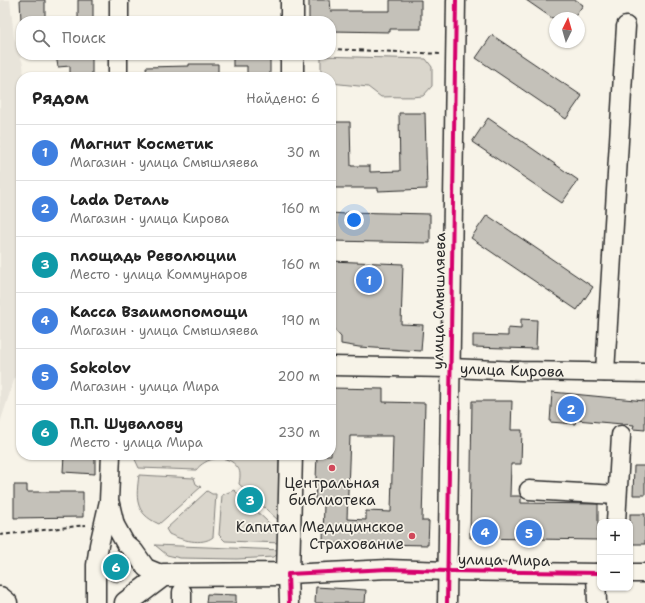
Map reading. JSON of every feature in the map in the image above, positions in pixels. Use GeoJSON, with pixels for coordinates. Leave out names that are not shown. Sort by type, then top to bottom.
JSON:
{"type":"FeatureCollection","features":[{"type":"Feature","properties":{"kind":"main road"},"geometry":{"type":"LineString","coordinates":[[292,0],[292,16]]}},
{"type":"Feature","properties":{"kind":"main road"},"geometry":{"type":"LineString","coordinates":[[292,60],[292,72]]}},
{"type":"Feature","properties":{"kind":"main road"},"geometry":{"type":"LineString","coordinates":[[288,574],[291,460]]}},
{"type":"Feature","properties":{"kind":"main road","name":"улица Мира"},"geometry":{"type":"LineString","coordinates":[[162,575],[288,574]]}},
{"type":"Feature","properties":{"kind":"main road"},"geometry":{"type":"LineString","coordinates":[[126,603],[162,575]]}},
{"type":"Feature","properties":{"kind":"main road"},"geometry":{"type":"LineString","coordinates":[[0,598],[6,603]]}},
{"type":"Feature","properties":{"kind":"street"},"geometry":{"type":"LineString","coordinates":[[119,0],[119,16]]}},
{"type":"Feature","properties":{"kind":"street","name":"улица Смышляева"},"geometry":{"type":"LineString","coordinates":[[447,603],[456,0]]}},
{"type":"Feature","properties":{"kind":"street"},"geometry":{"type":"LineString","coordinates":[[605,372],[626,26]]}},
{"type":"Feature","properties":{"kind":"street"},"geometry":{"type":"LineString","coordinates":[[118,60],[118,72]]}},
{"type":"Feature","properties":{"kind":"street","name":"улица Кирова"},"geometry":{"type":"LineString","coordinates":[[336,366],[645,373]]}},
{"type":"Feature","properties":{"kind":"street"},"geometry":{"type":"LineString","coordinates":[[616,519],[620,435]]}},
{"type":"Feature","properties":{"kind":"street"},"geometry":{"type":"LineString","coordinates":[[96,603],[96,564],[109,501],[111,460]]}},
{"type":"Feature","properties":{"kind":"street"},"geometry":{"type":"LineString","coordinates":[[529,490],[617,495]]}},
{"type":"Feature","properties":{"kind":"street"},"geometry":{"type":"LineString","coordinates":[[109,501],[115,525],[125,543],[134,551],[146,568],[162,575]]}},
{"type":"Feature","properties":{"kind":"street","name":"улица Мира"},"geometry":{"type":"LineString","coordinates":[[288,574],[388,569],[597,573]]}},
{"type":"Feature","properties":{"kind":"street"},"geometry":{"type":"LineString","coordinates":[[633,573],[645,573]]}},
{"type":"Feature","properties":{"kind":"street"},"geometry":{"type":"LineString","coordinates":[[288,574],[289,603]]}},
{"type":"Feature","properties":{"kind":"street"},"geometry":{"type":"LineString","coordinates":[[597,591],[597,603]]}},
{"type":"Feature","properties":{"kind":"path"},"geometry":{"type":"LineString","coordinates":[[336,49],[455,55]]}},
{"type":"Feature","properties":{"kind":"path"},"geometry":{"type":"LineString","coordinates":[[0,534],[86,525]]}},
{"type":"Feature","properties":{"kind":"shaded area"},"geometry":{"type":"Polygon","coordinates":[[[0,0],[10,0],[16,43],[16,60],[22,60],[24,72],[16,72],[16,377],[0,423],[0,0]]]}},
{"type":"Feature","properties":{"kind":"shaded area"},"geometry":{"type":"Polygon","coordinates":[[[336,56],[426,59],[432,67],[432,86],[423,96],[381,97],[368,87],[336,84],[336,72],[321,72],[321,60],[336,60],[336,56]]]}},
{"type":"Feature","properties":{"kind":"shaded area"},"geometry":{"type":"Polygon","coordinates":[[[135,460],[210,460],[205,462],[196,470],[139,468],[135,460]]]}},
{"type":"Feature","properties":{"kind":"shaded area"},"geometry":{"type":"Polygon","coordinates":[[[228,460],[279,460],[279,521],[239,484],[239,470],[228,460]]]}},
{"type":"Feature","properties":{"kind":"shaded area"},"geometry":{"type":"Polygon","coordinates":[[[139,475],[194,478],[196,484],[201,487],[159,524],[145,515],[138,504],[137,491],[139,475]]]}},
{"type":"Feature","properties":{"kind":"shaded area"},"geometry":{"type":"Polygon","coordinates":[[[234,490],[285,538],[283,543],[225,541],[219,535],[222,495],[234,490]]]}},
{"type":"Feature","properties":{"kind":"shaded area"},"geometry":{"type":"Polygon","coordinates":[[[207,491],[212,494],[216,494],[213,537],[208,540],[197,542],[185,540],[169,534],[166,529],[207,491]]]}},
{"type":"Feature","properties":{"kind":"shaded area"},"geometry":{"type":"Polygon","coordinates":[[[155,545],[282,550],[274,557],[237,559],[180,558],[167,555],[155,545]]]}},
{"type":"Feature","properties":{"kind":"shaded area"},"geometry":{"type":"Polygon","coordinates":[[[117,554],[127,558],[131,568],[127,578],[117,582],[107,578],[103,568],[107,558],[117,554]]]}},
{"type":"Feature","properties":{"kind":"building"},"geometry":{"type":"Polygon","coordinates":[[[20,0],[45,0],[45,16],[21,16],[20,0]]]}},
{"type":"Feature","properties":{"kind":"building"},"geometry":{"type":"Polygon","coordinates":[[[78,0],[93,0],[93,16],[78,16],[78,0]]]}},
{"type":"Feature","properties":{"kind":"building"},"geometry":{"type":"Polygon","coordinates":[[[309,0],[330,0],[331,11],[390,11],[390,0],[421,0],[421,29],[390,29],[390,32],[336,31],[336,16],[309,16],[309,0]]]}},
{"type":"Feature","properties":{"kind":"building"},"geometry":{"type":"Polygon","coordinates":[[[526,0],[576,0],[583,5],[578,12],[549,12],[549,16],[526,0]]]}},
{"type":"Feature","properties":{"kind":"building"},"geometry":{"type":"Polygon","coordinates":[[[492,35],[582,96],[566,119],[476,58],[492,35]]]}},
{"type":"Feature","properties":{"kind":"building"},"geometry":{"type":"Polygon","coordinates":[[[57,60],[92,60],[92,72],[70,72],[70,66],[58,67],[57,60]]]}},
{"type":"Feature","properties":{"kind":"building"},"geometry":{"type":"Polygon","coordinates":[[[233,60],[270,60],[270,72],[247,72],[247,66],[233,66],[233,60]]]}},
{"type":"Feature","properties":{"kind":"building"},"geometry":{"type":"Polygon","coordinates":[[[189,64],[218,64],[218,72],[146,72],[146,67],[189,66],[189,64]]]}},
{"type":"Feature","properties":{"kind":"building"},"geometry":{"type":"Polygon","coordinates":[[[399,113],[425,113],[427,189],[378,191],[378,188],[336,188],[336,122],[350,122],[351,166],[370,166],[370,172],[400,171],[399,113]]]}},
{"type":"Feature","properties":{"kind":"building"},"geometry":{"type":"Polygon","coordinates":[[[488,118],[578,180],[562,203],[472,142],[488,118]]]}},
{"type":"Feature","properties":{"kind":"building"},"geometry":{"type":"Polygon","coordinates":[[[346,212],[430,214],[430,243],[336,241],[336,213],[346,214],[346,212]]]}},
{"type":"Feature","properties":{"kind":"building"},"geometry":{"type":"Polygon","coordinates":[[[487,215],[593,287],[577,310],[471,238],[487,215]]]}},
{"type":"Feature","properties":{"kind":"building"},"geometry":{"type":"Polygon","coordinates":[[[336,261],[403,264],[401,324],[423,325],[421,351],[359,347],[341,344],[341,337],[336,331],[336,261]]]}},
{"type":"Feature","properties":{"kind":"building"},"geometry":{"type":"Polygon","coordinates":[[[521,319],[537,320],[536,349],[473,347],[473,335],[508,336],[508,328],[521,329],[521,319]]]}},
{"type":"Feature","properties":{"kind":"building"},"geometry":{"type":"Polygon","coordinates":[[[336,388],[383,389],[383,402],[425,403],[422,521],[429,521],[428,545],[323,543],[324,502],[315,502],[317,460],[336,460],[336,388]],[[350,436],[347,519],[366,520],[366,511],[391,512],[393,436],[350,436]]]}},
{"type":"Feature","properties":{"kind":"building"},"geometry":{"type":"Polygon","coordinates":[[[552,392],[645,401],[645,430],[633,429],[634,425],[576,420],[575,424],[550,422],[552,392]]]}},
{"type":"Feature","properties":{"kind":"building"},"geometry":{"type":"Polygon","coordinates":[[[472,401],[512,401],[511,430],[522,430],[521,464],[511,464],[510,496],[521,496],[521,503],[598,504],[597,540],[470,538],[472,401]]]}},
{"type":"Feature","properties":{"kind":"building"},"geometry":{"type":"Polygon","coordinates":[[[64,460],[95,460],[95,474],[63,472],[64,460]]]}},
{"type":"Feature","properties":{"kind":"building"},"geometry":{"type":"Polygon","coordinates":[[[634,466],[645,466],[645,495],[633,495],[634,466]]]}},
{"type":"Feature","properties":{"kind":"building"},"geometry":{"type":"Polygon","coordinates":[[[14,485],[27,485],[27,492],[83,492],[83,517],[14,518],[14,485]]]}},
{"type":"Feature","properties":{"kind":"building"},"geometry":{"type":"Polygon","coordinates":[[[630,514],[645,514],[645,544],[633,544],[633,519],[630,519],[630,514]]]}},
{"type":"Feature","properties":{"kind":"building"},"geometry":{"type":"Polygon","coordinates":[[[316,587],[366,590],[365,603],[315,603],[316,587]]]}},
{"type":"Feature","properties":{"kind":"building"},"geometry":{"type":"Polygon","coordinates":[[[207,594],[236,595],[236,603],[206,603],[207,594]]]}},
{"type":"Feature","properties":{"kind":"cycle path"},"geometry":{"type":"LineString","coordinates":[[447,603],[456,0]]}},
{"type":"Feature","properties":{"kind":"cycle path"},"geometry":{"type":"LineString","coordinates":[[289,603],[288,574],[388,569],[597,573]]}},
{"type":"Feature","properties":{"kind":"place","name":"Магнит Косметик"},"geometry":{"type":"Point","coordinates":[369,280]}},
{"type":"Feature","properties":{"kind":"place","name":"Lada Dеталь"},"geometry":{"type":"Point","coordinates":[571,409]}},
{"type":"Feature","properties":{"kind":"place","name":"Центральная библиотека"},"geometry":{"type":"Point","coordinates":[332,468]}},
{"type":"Feature","properties":{"kind":"place","name":"площадь Революции"},"geometry":{"type":"Point","coordinates":[250,500]}},
{"type":"Feature","properties":{"kind":"place","name":"Касса Взаимопомощи"},"geometry":{"type":"Point","coordinates":[485,532]}},
{"type":"Feature","properties":{"kind":"place","name":"Sokolov"},"geometry":{"type":"Point","coordinates":[529,533]}},
{"type":"Feature","properties":{"kind":"place","name":"Капитал Медицинское Страхование"},"geometry":{"type":"Point","coordinates":[412,536]}},
{"type":"Feature","properties":{"kind":"place","name":"П.П. Шувалову"},"geometry":{"type":"Point","coordinates":[116,567]}}]}
